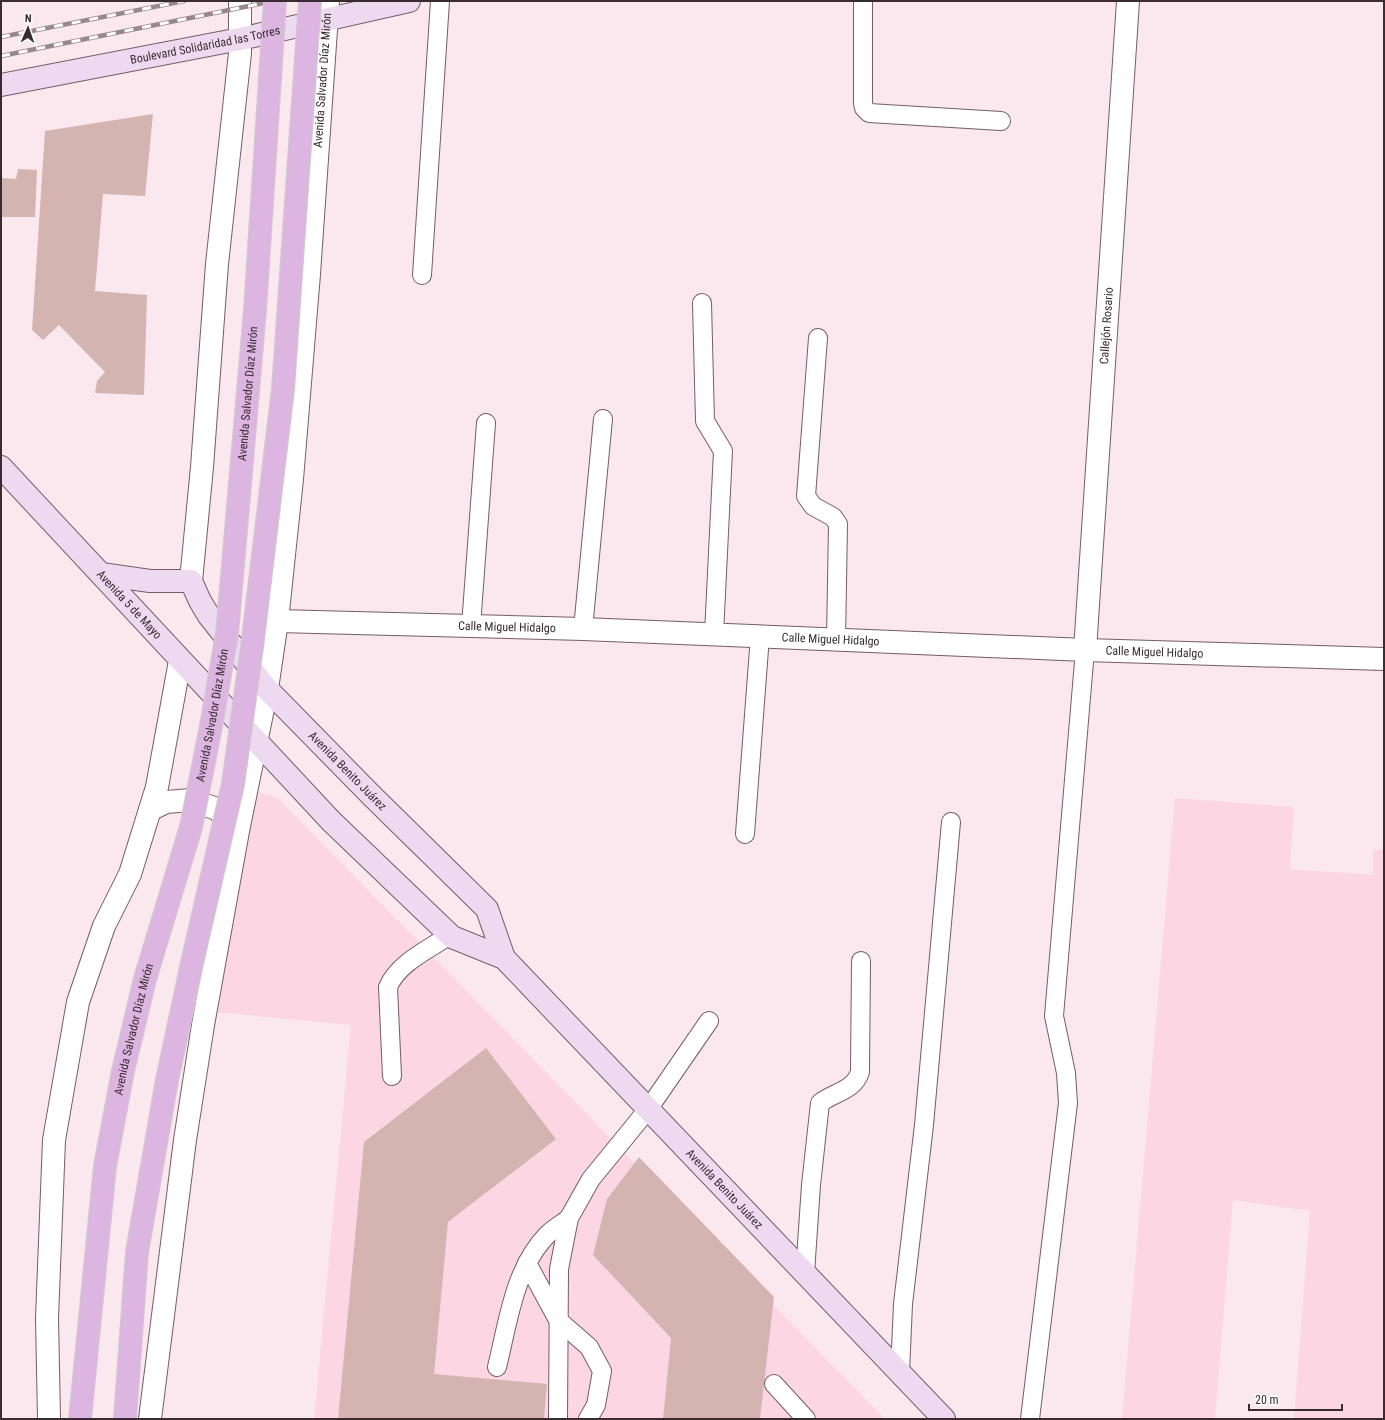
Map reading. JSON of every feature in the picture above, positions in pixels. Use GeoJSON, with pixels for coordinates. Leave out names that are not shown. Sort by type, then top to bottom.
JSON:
{"type":"FeatureCollection","features":[{"type":"Feature","properties":{"kind":"main road","name":"Avenida Salvador Díaz Mirón"},"geometry":{"type":"LineString","coordinates":[[80,1419],[105,1166],[123,1071],[145,979],[190,827],[211,726],[227,634],[255,310],[275,1]]}},
{"type":"Feature","properties":{"kind":"main road","name":"Avenida Salvador Díaz Mirón"},"geometry":{"type":"LineString","coordinates":[[125,1419],[137,1252],[167,1080],[233,784],[252,647],[283,389],[310,1]]}},
{"type":"Feature","properties":{"kind":"main road","name":"Boulevard Solidaridad las Torres"},"geometry":{"type":"LineString","coordinates":[[1,85],[240,39],[327,10],[409,1]]}},
{"type":"Feature","properties":{"kind":"main road","name":"Avenida 5 de Mayo"},"geometry":{"type":"LineString","coordinates":[[1,467],[256,743]]}},
{"type":"Feature","properties":{"kind":"main road"},"geometry":{"type":"LineString","coordinates":[[101,574],[150,581],[191,581]]}},
{"type":"Feature","properties":{"kind":"main road","name":"Avenida Benito Juárez"},"geometry":{"type":"LineString","coordinates":[[191,581],[209,616],[268,689],[371,796],[486,908],[504,958]]}},
{"type":"Feature","properties":{"kind":"main road","name":"Avenida Benito Juárez"},"geometry":{"type":"LineString","coordinates":[[256,743],[331,821],[450,935],[504,958],[649,1108],[944,1419]]}},
{"type":"Feature","properties":{"kind":"street"},"geometry":{"type":"LineString","coordinates":[[191,581],[202,467],[217,264],[240,52],[240,1]]}},
{"type":"Feature","properties":{"kind":"street","name":"Callejón Rosario"},"geometry":{"type":"LineString","coordinates":[[1085,650],[1128,1]]}},
{"type":"Feature","properties":{"kind":"street","name":"Avenida Salvador Díaz Mirón"},"geometry":{"type":"LineString","coordinates":[[150,1419],[185,1140],[203,1025],[238,831],[268,689],[277,621],[292,479],[310,274],[327,10]]}},
{"type":"Feature","properties":{"kind":"street","name":"Calle Miguel Hidalgo"},"geometry":{"type":"LineString","coordinates":[[277,621],[583,629],[1085,650],[1384,659]]}},
{"type":"Feature","properties":{"kind":"street"},"geometry":{"type":"LineString","coordinates":[[49,1419],[47,1318],[54,1140],[78,1002],[104,926],[130,874],[157,788],[180,661]]}},
{"type":"Feature","properties":{"kind":"street"},"geometry":{"type":"LineString","coordinates":[[150,810],[166,802],[191,800],[217,809],[238,831]]}},
{"type":"Feature","properties":{"kind":"lane"},"geometry":{"type":"LineString","coordinates":[[422,275],[440,1]]}},
{"type":"Feature","properties":{"kind":"lane"},"geometry":{"type":"LineString","coordinates":[[864,1],[862,103],[864,108],[869,113],[1001,121]]}},
{"type":"Feature","properties":{"kind":"lane"},"geometry":{"type":"LineString","coordinates":[[702,303],[705,421],[723,451],[714,634]]}},
{"type":"Feature","properties":{"kind":"lane"},"geometry":{"type":"LineString","coordinates":[[818,338],[806,496],[813,506],[833,517],[838,524],[836,640]]}},
{"type":"Feature","properties":{"kind":"lane"},"geometry":{"type":"LineString","coordinates":[[583,629],[603,419]]}},
{"type":"Feature","properties":{"kind":"lane"},"geometry":{"type":"LineString","coordinates":[[471,626],[486,423]]}},
{"type":"Feature","properties":{"kind":"lane"},"geometry":{"type":"LineString","coordinates":[[745,834],[760,636]]}},
{"type":"Feature","properties":{"kind":"lane"},"geometry":{"type":"LineString","coordinates":[[1030,1419],[1068,1103],[1066,1074],[1054,1016],[1085,650]]}},
{"type":"Feature","properties":{"kind":"lane"},"geometry":{"type":"LineString","coordinates":[[900,1372],[903,1304],[924,1125],[951,822]]}},
{"type":"Feature","properties":{"kind":"lane"},"geometry":{"type":"LineString","coordinates":[[392,1076],[388,987],[392,977],[404,966],[450,935]]}},
{"type":"Feature","properties":{"kind":"lane"},"geometry":{"type":"LineString","coordinates":[[805,1273],[810,1185],[820,1103],[827,1097],[851,1087],[857,1081],[860,1072],[860,961]]}},
{"type":"Feature","properties":{"kind":"lane"},"geometry":{"type":"LineString","coordinates":[[558,1419],[559,1269],[569,1218],[591,1179],[649,1108],[709,1021]]}},
{"type":"Feature","properties":{"kind":"lane"},"geometry":{"type":"LineString","coordinates":[[497,1367],[514,1300],[527,1263],[547,1235],[569,1218]]}},
{"type":"Feature","properties":{"kind":"lane"},"geometry":{"type":"LineString","coordinates":[[527,1263],[558,1320],[589,1347],[602,1371],[596,1405],[588,1419]]}},
{"type":"Feature","properties":{"kind":"lane"},"geometry":{"type":"LineString","coordinates":[[774,1384],[806,1419]]}},
{"type":"Feature","properties":{"kind":"shaded area"},"geometry":{"type":"Polygon","coordinates":[[[249,789],[278,798],[885,1419],[314,1419],[351,1025],[202,1011],[249,789]]]}},
{"type":"Feature","properties":{"kind":"shaded area"},"geometry":{"type":"Polygon","coordinates":[[[1175,798],[1294,807],[1290,869],[1373,875],[1373,850],[1384,850],[1384,1419],[1294,1419],[1310,1211],[1233,1200],[1215,1419],[1122,1419],[1175,798]]]}},
{"type":"Feature","properties":{"kind":"building"},"geometry":{"type":"Polygon","coordinates":[[[153,114],[145,196],[103,194],[95,291],[147,295],[144,395],[95,393],[97,381],[105,372],[59,325],[43,340],[32,330],[45,131],[153,114]]]}},
{"type":"Feature","properties":{"kind":"building"},"geometry":{"type":"Polygon","coordinates":[[[18,169],[37,170],[35,217],[1,217],[1,178],[16,179],[18,169]]]}},
{"type":"Feature","properties":{"kind":"building"},"geometry":{"type":"Polygon","coordinates":[[[486,1048],[556,1139],[448,1222],[434,1374],[547,1384],[544,1419],[338,1419],[364,1142],[486,1048]]]}},
{"type":"Feature","properties":{"kind":"building"},"geometry":{"type":"Polygon","coordinates":[[[639,1157],[774,1297],[760,1419],[663,1419],[671,1338],[593,1255],[607,1199],[639,1157]]]}},
{"type":"Feature","properties":{"kind":"railway"},"geometry":{"type":"LineString","coordinates":[[1,37],[184,1]]}},
{"type":"Feature","properties":{"kind":"railway"},"geometry":{"type":"LineString","coordinates":[[1,56],[274,1]]}}]}
